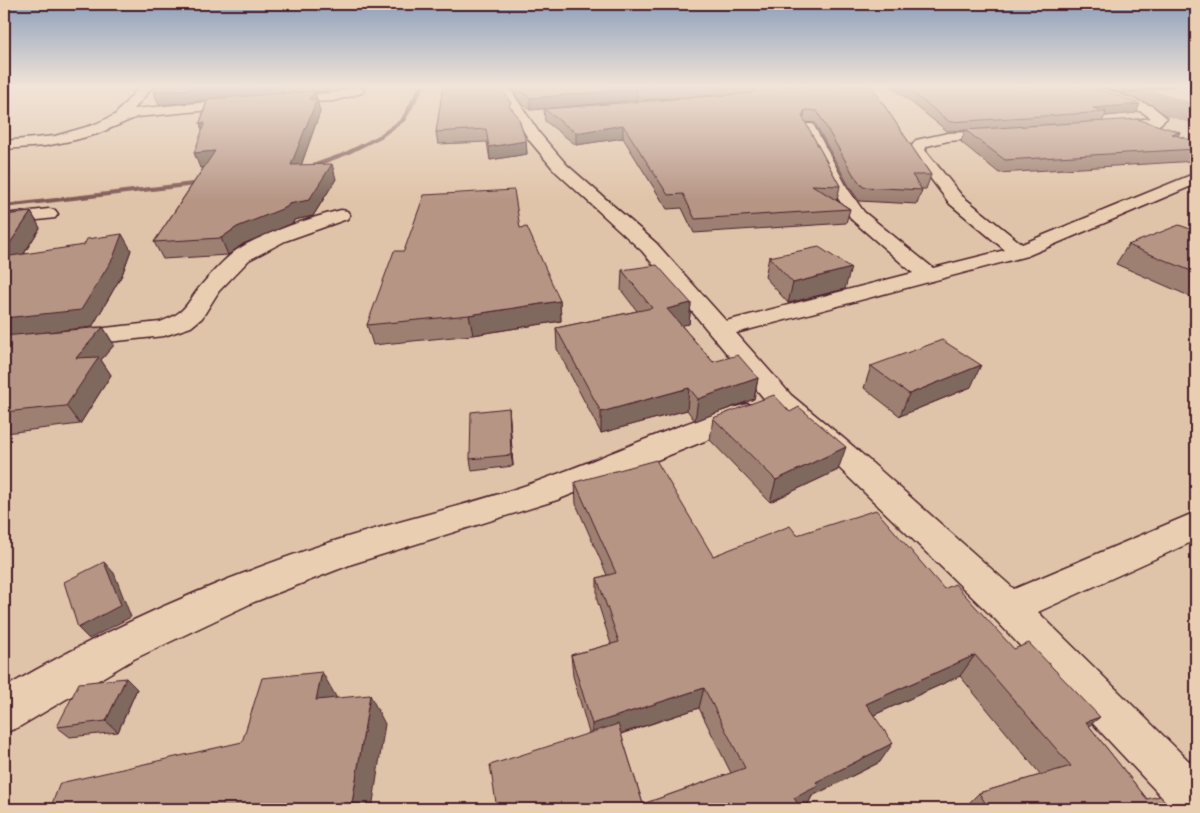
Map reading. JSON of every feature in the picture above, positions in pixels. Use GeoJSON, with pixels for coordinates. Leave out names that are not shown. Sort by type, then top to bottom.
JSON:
{"type":"FeatureCollection","features":[{"type":"Feature","properties":{"kind":"street"},"geometry":{"type":"LineString","coordinates":[[4,145],[70,137],[107,124]]}},
{"type":"Feature","properties":{"kind":"street"},"geometry":{"type":"LineString","coordinates":[[524,124],[561,168],[649,247],[781,401],[843,454],[1009,608],[1196,800]]}},
{"type":"Feature","properties":{"kind":"street"},"geometry":{"type":"LineString","coordinates":[[1100,128],[1137,124]]}},
{"type":"Feature","properties":{"kind":"street"},"geometry":{"type":"LineString","coordinates":[[808,127],[840,189],[858,216],[929,276]]}},
{"type":"Feature","properties":{"kind":"street"},"geometry":{"type":"LineString","coordinates":[[1020,252],[956,200],[917,150],[921,143],[933,139],[1021,132]]}},
{"type":"Feature","properties":{"kind":"street"},"geometry":{"type":"LineString","coordinates":[[720,330],[1020,252],[1196,178]]}},
{"type":"Feature","properties":{"kind":"street"},"geometry":{"type":"LineString","coordinates":[[4,219],[50,214]]}},
{"type":"Feature","properties":{"kind":"street"},"geometry":{"type":"LineString","coordinates":[[4,346],[164,329],[183,322],[194,313],[211,287],[242,256],[278,237],[341,215]]}},
{"type":"Feature","properties":{"kind":"street"},"geometry":{"type":"LineString","coordinates":[[4,712],[148,631],[253,586],[324,559],[416,529],[517,501],[781,401]]}},
{"type":"Feature","properties":{"kind":"street"},"geometry":{"type":"LineString","coordinates":[[1009,608],[1196,525]]}},
{"type":"Feature","properties":{"kind":"building"},"geometry":{"type":"Polygon","coordinates":[[[205,124],[307,124],[291,165],[332,164],[309,200],[289,204],[287,207],[237,227],[221,238],[154,242],[215,151],[194,153],[205,124]]]}},
{"type":"Feature","properties":{"kind":"building"},"geometry":{"type":"Polygon","coordinates":[[[437,124],[521,124],[526,141],[489,147],[486,129],[436,132],[437,124]]]}},
{"type":"Feature","properties":{"kind":"building"},"geometry":{"type":"Polygon","coordinates":[[[564,124],[806,124],[840,186],[812,185],[850,209],[695,219],[683,194],[668,195],[623,125],[576,133],[564,124]]]}},
{"type":"Feature","properties":{"kind":"building"},"geometry":{"type":"Polygon","coordinates":[[[824,124],[897,124],[931,175],[912,175],[922,190],[863,187],[853,174],[824,124]]]}},
{"type":"Feature","properties":{"kind":"building"},"geometry":{"type":"Polygon","coordinates":[[[1060,124],[1153,124],[1180,132],[1172,134],[1196,142],[1196,149],[1005,160],[965,130],[1060,124]]]}},
{"type":"Feature","properties":{"kind":"building"},"geometry":{"type":"Polygon","coordinates":[[[514,190],[520,228],[527,227],[560,301],[469,315],[367,325],[394,251],[404,251],[424,195],[514,190]]]}},
{"type":"Feature","properties":{"kind":"building"},"geometry":{"type":"Polygon","coordinates":[[[31,212],[4,252],[4,215],[31,212]]]}},
{"type":"Feature","properties":{"kind":"building"},"geometry":{"type":"Polygon","coordinates":[[[1179,225],[1196,231],[1196,273],[1128,245],[1179,225]]]}},
{"type":"Feature","properties":{"kind":"building"},"geometry":{"type":"Polygon","coordinates":[[[122,234],[113,258],[81,310],[4,318],[4,257],[84,245],[87,239],[122,234]]]}},
{"type":"Feature","properties":{"kind":"building"},"geometry":{"type":"Polygon","coordinates":[[[819,247],[851,268],[793,283],[769,257],[819,247]]]}},
{"type":"Feature","properties":{"kind":"building"},"geometry":{"type":"Polygon","coordinates":[[[657,265],[691,303],[667,309],[713,362],[738,355],[758,378],[698,399],[689,388],[601,412],[556,328],[652,308],[622,270],[657,265]]]}},
{"type":"Feature","properties":{"kind":"building"},"geometry":{"type":"Polygon","coordinates":[[[103,327],[76,358],[99,357],[66,406],[4,412],[4,336],[103,327]]]}},
{"type":"Feature","properties":{"kind":"building"},"geometry":{"type":"Polygon","coordinates":[[[942,340],[981,365],[909,394],[871,366],[942,340]]]}},
{"type":"Feature","properties":{"kind":"building"},"geometry":{"type":"Polygon","coordinates":[[[774,395],[790,412],[799,407],[846,447],[776,480],[713,418],[774,395]]]}},
{"type":"Feature","properties":{"kind":"building"},"geometry":{"type":"Polygon","coordinates":[[[509,408],[511,455],[470,459],[471,412],[509,408]]]}},
{"type":"Feature","properties":{"kind":"building"},"geometry":{"type":"Polygon","coordinates":[[[656,460],[713,556],[790,526],[797,535],[876,510],[944,589],[955,584],[1014,649],[1029,643],[1100,717],[1086,722],[1147,799],[1160,796],[1171,809],[989,809],[979,793],[1071,766],[975,655],[866,704],[893,743],[816,782],[818,786],[794,798],[801,809],[497,809],[490,765],[618,724],[643,804],[745,768],[704,688],[592,724],[571,655],[619,642],[597,578],[616,573],[575,482],[656,460]]]}},
{"type":"Feature","properties":{"kind":"building"},"geometry":{"type":"Polygon","coordinates":[[[104,562],[121,605],[78,628],[64,582],[104,562]]]}},
{"type":"Feature","properties":{"kind":"building"},"geometry":{"type":"Polygon","coordinates":[[[322,672],[316,700],[370,695],[351,809],[50,809],[60,783],[242,742],[262,678],[322,672]]]}},
{"type":"Feature","properties":{"kind":"building"},"geometry":{"type":"Polygon","coordinates":[[[126,678],[106,721],[57,727],[79,683],[126,678]]]}},
{"type":"Feature","properties":{"kind":"waterway"},"geometry":{"type":"LineString","coordinates":[[299,170],[345,154],[379,137],[397,124]]}},
{"type":"Feature","properties":{"kind":"waterway"},"geometry":{"type":"LineString","coordinates":[[4,206],[210,182]]}}]}
